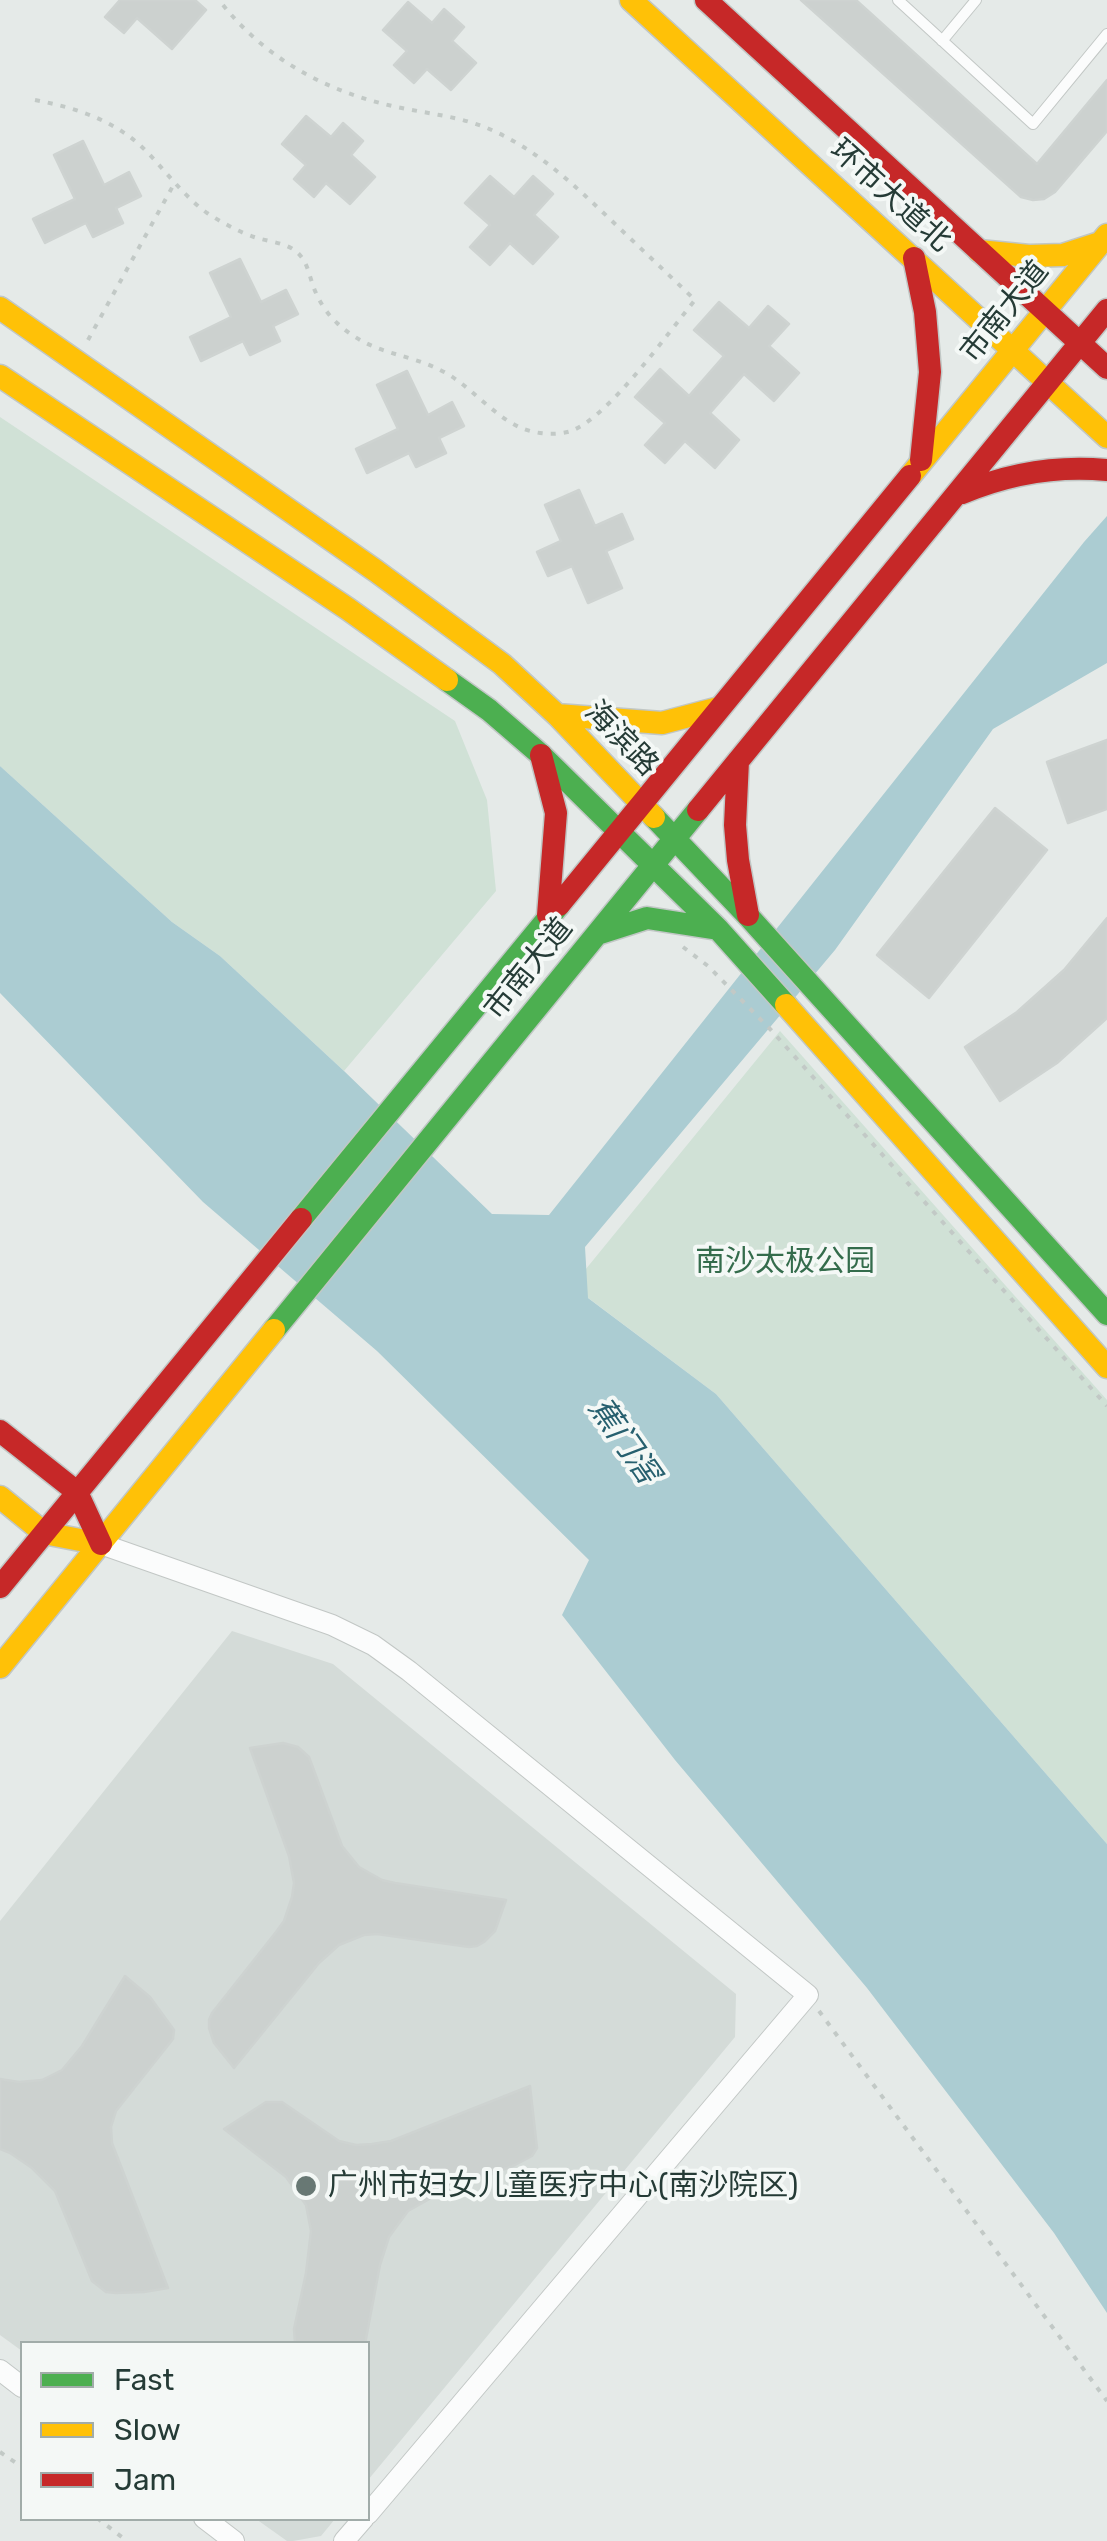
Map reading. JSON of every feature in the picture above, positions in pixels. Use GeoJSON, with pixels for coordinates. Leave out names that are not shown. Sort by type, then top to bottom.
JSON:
{"type":"FeatureCollection","features":[{"type":"Feature","properties":{"kind":"main road","name":"环市大道北"},"geometry":{"type":"LineString","coordinates":[[631,0],[1107,437]]}},
{"type":"Feature","properties":{"kind":"main road","name":"环市大道北"},"geometry":{"type":"LineString","coordinates":[[706,0],[1107,368]]}},
{"type":"Feature","properties":{"kind":"main road"},"geometry":{"type":"LineString","coordinates":[[979,251],[1063,255],[1104,239]]}},
{"type":"Feature","properties":{"kind":"main road","name":"市南大道"},"geometry":{"type":"LineString","coordinates":[[0,1588],[1104,239]]}},
{"type":"Feature","properties":{"kind":"main road"},"geometry":{"type":"LineString","coordinates":[[914,258],[925,312],[930,372],[920,462]]}},
{"type":"Feature","properties":{"kind":"main road","name":"海滨路"},"geometry":{"type":"LineString","coordinates":[[0,308],[392,582],[502,664],[558,715],[749,917],[1107,1314]]}},
{"type":"Feature","properties":{"kind":"main road","name":"市南大道"},"geometry":{"type":"LineString","coordinates":[[0,1667],[1107,310]]}},
{"type":"Feature","properties":{"kind":"main road"},"geometry":{"type":"LineString","coordinates":[[0,376],[348,609],[489,710],[540,754],[718,928],[1107,1367]]}},
{"type":"Feature","properties":{"kind":"main road"},"geometry":{"type":"LineString","coordinates":[[956,495],[1020,472],[1054,468],[1107,470]]}},
{"type":"Feature","properties":{"kind":"main road"},"geometry":{"type":"LineString","coordinates":[[558,715],[662,723],[719,708]]}},
{"type":"Feature","properties":{"kind":"main road"},"geometry":{"type":"LineString","coordinates":[[540,754],[556,813],[548,916]]}},
{"type":"Feature","properties":{"kind":"main road"},"geometry":{"type":"LineString","coordinates":[[738,761],[735,824],[749,917]]}},
{"type":"Feature","properties":{"kind":"main road"},"geometry":{"type":"LineString","coordinates":[[596,934],[647,918],[718,928]]}},
{"type":"Feature","properties":{"kind":"main road"},"geometry":{"type":"LineString","coordinates":[[0,1431],[78,1492],[101,1544]]}},
{"type":"Feature","properties":{"kind":"main road"},"geometry":{"type":"LineString","coordinates":[[0,1497],[44,1533],[101,1544]]}},
{"type":"Feature","properties":{"kind":"street"},"geometry":{"type":"LineString","coordinates":[[101,1544],[332,1625],[373,1645],[808,1995],[370,2511]]}},
{"type":"Feature","properties":{"kind":"street"},"geometry":{"type":"LineString","coordinates":[[0,2370],[20,2385]]}},
{"type":"Feature","properties":{"kind":"street"},"geometry":{"type":"LineString","coordinates":[[208,2521],[234,2541]]}},
{"type":"Feature","properties":{"kind":"street"},"geometry":{"type":"LineString","coordinates":[[344,2541],[362,2521]]}},
{"type":"Feature","properties":{"kind":"lane"},"geometry":{"type":"LineString","coordinates":[[898,0],[1033,124],[1107,34]]}},
{"type":"Feature","properties":{"kind":"lane"},"geometry":{"type":"LineString","coordinates":[[942,41],[976,0]]}},
{"type":"Feature","properties":{"kind":"path"},"geometry":{"type":"LineString","coordinates":[[35,100],[76,108],[114,126],[147,152],[174,184],[208,214],[248,235],[291,248],[306,262],[316,293],[333,320],[358,341],[451,376],[518,427],[542,434],[567,432],[590,422],[694,300],[568,179],[533,152],[493,130],[450,116],[357,98],[311,79],[269,52],[219,0]]}},
{"type":"Feature","properties":{"kind":"path"},"geometry":{"type":"LineString","coordinates":[[76,362],[174,184]]}},
{"type":"Feature","properties":{"kind":"path"},"geometry":{"type":"LineString","coordinates":[[708,966],[771,1030],[1107,1406]]}},
{"type":"Feature","properties":{"kind":"path"},"geometry":{"type":"LineString","coordinates":[[808,1995],[1107,2401]]}},
{"type":"Feature","properties":{"kind":"path"},"geometry":{"type":"LineString","coordinates":[[101,2521],[127,2541]]}},
{"type":"Feature","properties":{"kind":"shaded area","name":"广州市妇女儿童医疗中心(南沙院区)"},"geometry":{"type":"Polygon","coordinates":[[[232,1631],[333,1664],[736,1994],[735,2037],[370,2478],[370,2341],[20,2341],[20,2350],[0,2335],[0,1921],[232,1631]]]}},
{"type":"Feature","properties":{"kind":"shaded area"},"geometry":{"type":"Polygon","coordinates":[[[259,2521],[333,2521],[321,2536],[287,2541],[259,2521]]]}},
{"type":"Feature","properties":{"kind":"green space"},"geometry":{"type":"Polygon","coordinates":[[[0,417],[455,721],[487,800],[496,891],[344,1071],[220,956],[172,922],[0,766],[0,417]]]}},
{"type":"Feature","properties":{"kind":"green space","name":"南沙太极公园"},"geometry":{"type":"Polygon","coordinates":[[[780,1031],[1107,1400],[1107,1844],[716,1394],[587,1297],[581,1275],[780,1031]]]}},
{"type":"Feature","properties":{"kind":"water","name":"蕉门滘"},"geometry":{"type":"Polygon","coordinates":[[[1107,516],[1107,663],[993,729],[835,950],[585,1247],[588,1298],[716,1394],[1107,1844],[1107,2313],[1054,2233],[867,1988],[675,1760],[562,1615],[589,1560],[377,1351],[203,1202],[0,993],[0,766],[172,922],[220,956],[492,1214],[549,1215],[1107,516]]]}},
{"type":"Feature","properties":{"kind":"building"},"geometry":{"type":"Polygon","coordinates":[[[120,0],[195,0],[206,10],[172,49],[137,18],[124,33],[105,17],[120,0]]]}},
{"type":"Feature","properties":{"kind":"building"},"geometry":{"type":"Polygon","coordinates":[[[801,0],[856,0],[1037,164],[1107,80],[1107,131],[1055,192],[1044,199],[1021,197],[801,0]]]}},
{"type":"Feature","properties":{"kind":"building"},"geometry":{"type":"Polygon","coordinates":[[[408,2],[432,23],[444,9],[464,27],[452,41],[476,63],[451,90],[427,69],[414,83],[394,65],[407,51],[383,30],[408,2]]]}},
{"type":"Feature","properties":{"kind":"building"},"geometry":{"type":"Polygon","coordinates":[[[306,116],[331,137],[343,123],[363,141],[351,155],[375,177],[350,204],[326,183],[314,197],[294,179],[306,165],[282,144],[306,116]]]}},
{"type":"Feature","properties":{"kind":"building"},"geometry":{"type":"Polygon","coordinates":[[[83,141],[104,185],[129,172],[141,196],[116,208],[123,223],[93,237],[86,223],[45,243],[33,219],[75,199],[54,155],[83,141]]]}},
{"type":"Feature","properties":{"kind":"building"},"geometry":{"type":"Polygon","coordinates":[[[490,176],[514,197],[533,176],[553,194],[534,215],[558,237],[533,264],[510,243],[490,265],[470,247],[490,225],[465,203],[490,176]]]}},
{"type":"Feature","properties":{"kind":"building"},"geometry":{"type":"Polygon","coordinates":[[[240,259],[261,302],[286,290],[298,314],[273,326],[280,341],[250,355],[243,341],[201,361],[190,337],[231,317],[210,273],[240,259]]]}},
{"type":"Feature","properties":{"kind":"building"},"geometry":{"type":"Polygon","coordinates":[[[719,302],[749,328],[768,306],[789,324],[769,346],[799,373],[774,401],[744,374],[710,413],[739,440],[715,468],[685,441],[665,463],[645,445],[665,423],[635,397],[660,369],[689,396],[724,356],[694,330],[719,302]]]}},
{"type":"Feature","properties":{"kind":"building"},"geometry":{"type":"Polygon","coordinates":[[[407,371],[428,415],[452,402],[464,426],[439,438],[446,453],[416,467],[409,453],[367,473],[356,449],[398,429],[377,385],[407,371]]]}},
{"type":"Feature","properties":{"kind":"building"},"geometry":{"type":"Polygon","coordinates":[[[579,490],[595,526],[622,514],[633,539],[606,551],[622,588],[588,603],[572,566],[548,576],[537,552],[561,541],[545,505],[579,490]]]}},
{"type":"Feature","properties":{"kind":"building"},"geometry":{"type":"Polygon","coordinates":[[[1107,740],[1107,809],[1068,823],[1047,762],[1107,740]]]}},
{"type":"Feature","properties":{"kind":"building"},"geometry":{"type":"Polygon","coordinates":[[[995,808],[1047,850],[929,998],[877,955],[995,808]]]}},
{"type":"Feature","properties":{"kind":"building"},"geometry":{"type":"Polygon","coordinates":[[[1107,918],[1107,1018],[1057,1063],[1000,1101],[965,1047],[1017,1012],[1064,970],[1107,918]]]}},
{"type":"Feature","properties":{"kind":"building"},"geometry":{"type":"Polygon","coordinates":[[[283,1743],[298,1747],[309,1757],[342,1846],[359,1867],[395,1883],[506,1900],[495,1931],[477,1946],[377,1934],[339,1945],[319,1963],[234,2068],[214,2043],[209,2020],[284,1921],[294,1883],[289,1856],[250,1748],[283,1743]]]}},
{"type":"Feature","properties":{"kind":"building"},"geometry":{"type":"Polygon","coordinates":[[[125,1976],[150,1997],[174,2030],[173,2039],[116,2111],[111,2127],[112,2143],[168,2288],[116,2293],[106,2292],[92,2281],[55,2191],[32,2168],[0,2149],[0,2079],[42,2080],[62,2070],[82,2046],[125,1976]]]}},
{"type":"Feature","properties":{"kind":"building"},"geometry":{"type":"Polygon","coordinates":[[[530,2086],[537,2148],[532,2156],[408,2211],[389,2237],[366,2341],[295,2341],[311,2231],[306,2205],[286,2177],[224,2129],[266,2102],[282,2102],[339,2141],[356,2145],[391,2141],[530,2086]]]}},
{"type":"Feature","properties":{"kind":"traffic: fast"},"geometry":{"type":"LineString","coordinates":[[447,680],[540,754],[718,929],[786,1005]]}},
{"type":"Feature","properties":{"kind":"traffic: fast"},"geometry":{"type":"LineString","coordinates":[[274,1330],[698,810]]}},
{"type":"Feature","properties":{"kind":"traffic: fast"},"geometry":{"type":"LineString","coordinates":[[654,817],[1107,1314]]}},
{"type":"Feature","properties":{"kind":"traffic: fast"},"geometry":{"type":"LineString","coordinates":[[301,1219],[559,905]]}},
{"type":"Feature","properties":{"kind":"traffic: fast"},"geometry":{"type":"LineString","coordinates":[[597,934],[647,918],[718,929]]}},
{"type":"Feature","properties":{"kind":"traffic: slow"},"geometry":{"type":"LineString","coordinates":[[631,0],[1107,437]]}},
{"type":"Feature","properties":{"kind":"traffic: slow"},"geometry":{"type":"LineString","coordinates":[[910,476],[1107,235]]}},
{"type":"Feature","properties":{"kind":"traffic: slow"},"geometry":{"type":"LineString","coordinates":[[979,251],[1063,255],[1100,243]]}},
{"type":"Feature","properties":{"kind":"traffic: slow"},"geometry":{"type":"LineString","coordinates":[[0,308],[502,664],[557,715],[654,817]]}},
{"type":"Feature","properties":{"kind":"traffic: slow"},"geometry":{"type":"LineString","coordinates":[[0,376],[348,609],[447,680]]}},
{"type":"Feature","properties":{"kind":"traffic: slow"},"geometry":{"type":"LineString","coordinates":[[557,715],[662,723],[719,708]]}},
{"type":"Feature","properties":{"kind":"traffic: slow"},"geometry":{"type":"LineString","coordinates":[[786,1005],[1107,1367]]}},
{"type":"Feature","properties":{"kind":"traffic: slow"},"geometry":{"type":"LineString","coordinates":[[0,1667],[274,1330]]}},
{"type":"Feature","properties":{"kind":"traffic: slow"},"geometry":{"type":"LineString","coordinates":[[0,1497],[44,1533],[101,1544]]}},
{"type":"Feature","properties":{"kind":"traffic: jam"},"geometry":{"type":"LineString","coordinates":[[706,0],[1107,368]]}},
{"type":"Feature","properties":{"kind":"traffic: jam"},"geometry":{"type":"LineString","coordinates":[[914,258],[925,312],[930,372],[921,460]]}},
{"type":"Feature","properties":{"kind":"traffic: jam"},"geometry":{"type":"LineString","coordinates":[[698,810],[1107,310]]}},
{"type":"Feature","properties":{"kind":"traffic: jam"},"geometry":{"type":"LineString","coordinates":[[962,493],[1033,472],[1107,470]]}},
{"type":"Feature","properties":{"kind":"traffic: jam"},"geometry":{"type":"LineString","coordinates":[[559,905],[910,476]]}},
{"type":"Feature","properties":{"kind":"traffic: jam"},"geometry":{"type":"LineString","coordinates":[[541,755],[556,813],[548,915]]}},
{"type":"Feature","properties":{"kind":"traffic: jam"},"geometry":{"type":"LineString","coordinates":[[738,761],[735,825],[748,915]]}},
{"type":"Feature","properties":{"kind":"traffic: jam"},"geometry":{"type":"LineString","coordinates":[[0,1587],[301,1219]]}},
{"type":"Feature","properties":{"kind":"traffic: jam"},"geometry":{"type":"LineString","coordinates":[[0,1431],[77,1492],[101,1544]]}},
{"type":"Feature","properties":{"kind":"place","name":"广州市妇女儿童医疗中心(南沙院区)"},"geometry":{"type":"Point","coordinates":[306,2186]}}]}
